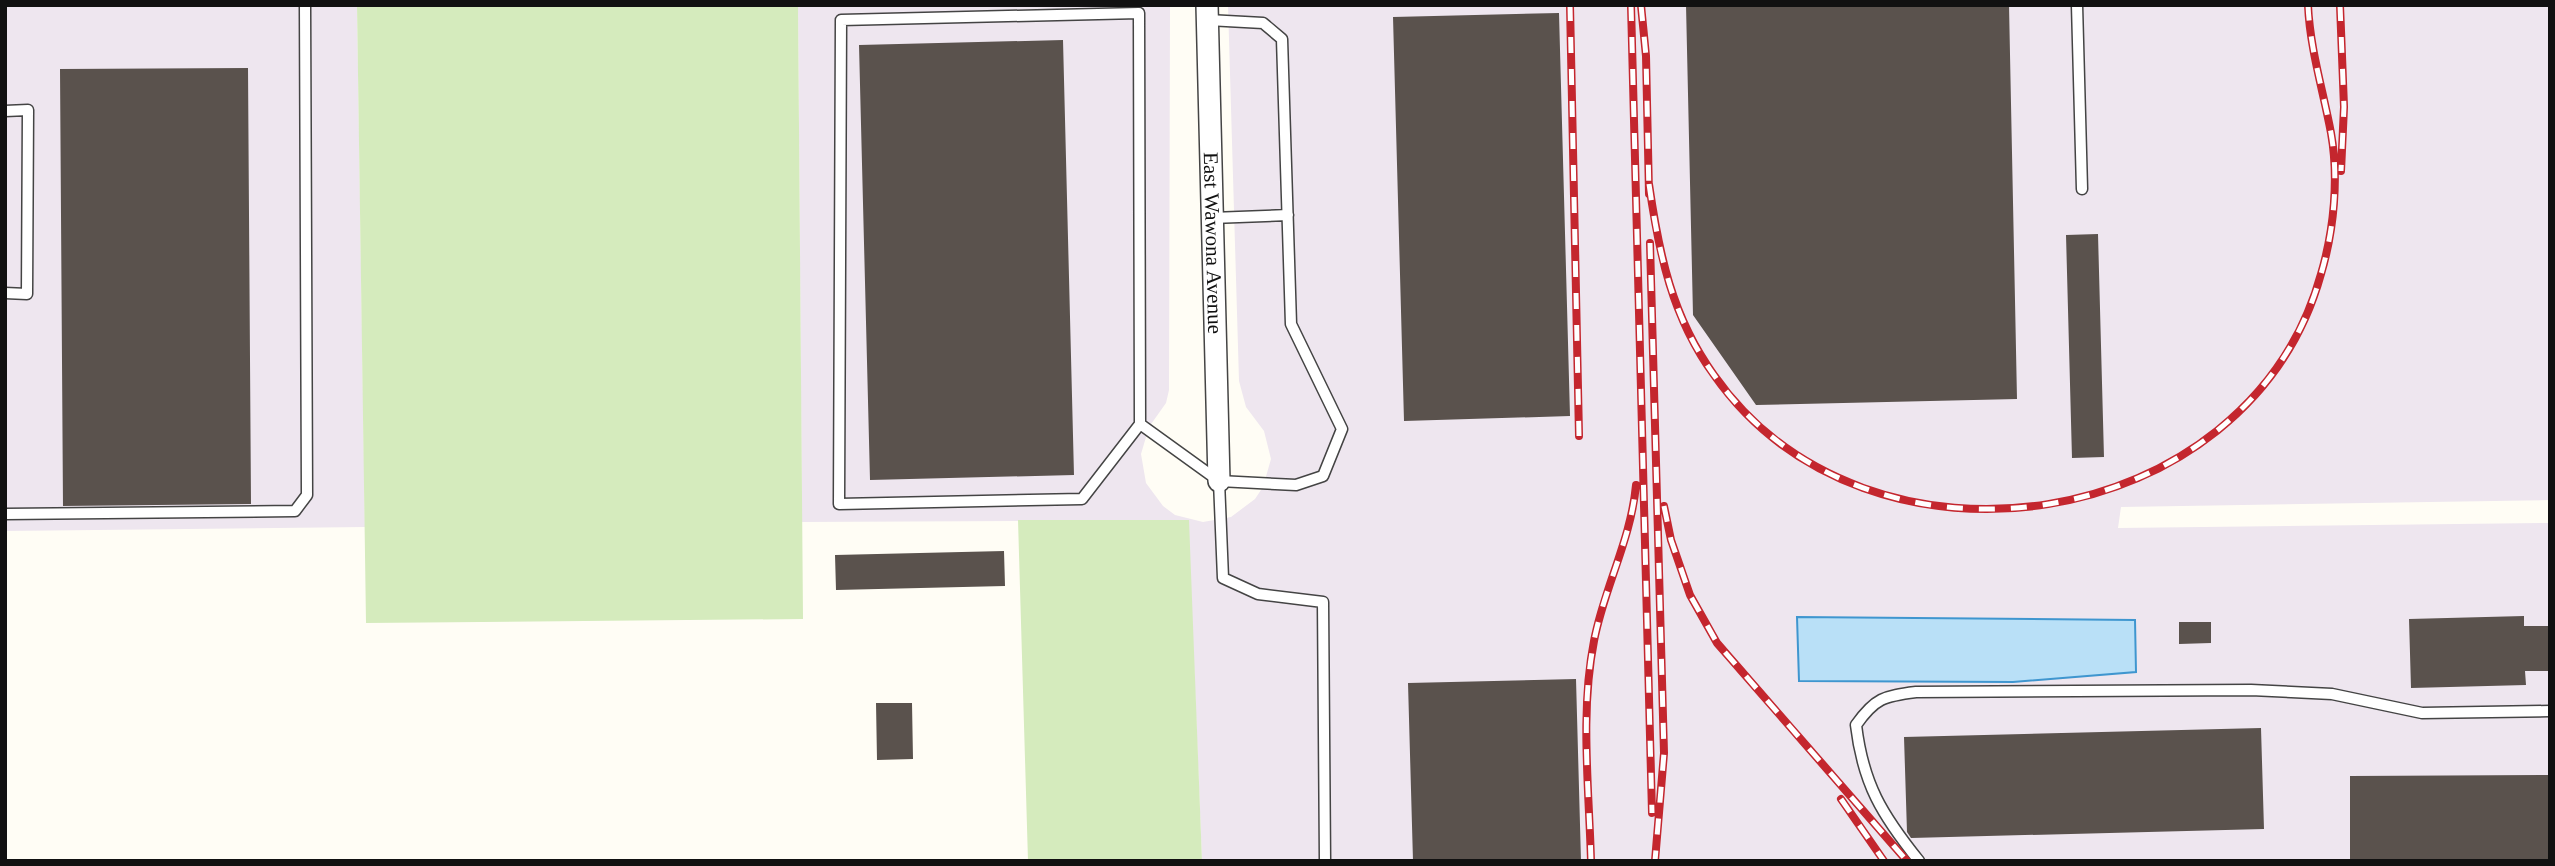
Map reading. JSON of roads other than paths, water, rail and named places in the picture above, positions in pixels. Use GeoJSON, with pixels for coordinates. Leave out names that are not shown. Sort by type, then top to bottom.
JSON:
{"type":"FeatureCollection","features":[{"type":"Feature","properties":{"kind":"street","name":"East Wawona Avenue"},"geometry":{"type":"LineString","coordinates":[[1208,13],[1219,481]]}},
{"type":"Feature","properties":{"kind":"lane"},"geometry":{"type":"LineString","coordinates":[[5,514],[295,510],[307,495],[305,5]]}},
{"type":"Feature","properties":{"kind":"lane"},"geometry":{"type":"LineString","coordinates":[[2077,5],[2082,189]]}},
{"type":"Feature","properties":{"kind":"lane"},"geometry":{"type":"LineString","coordinates":[[1139,13],[1140,424],[1082,499],[839,504],[841,20],[1139,13]]}},
{"type":"Feature","properties":{"kind":"lane"},"geometry":{"type":"LineString","coordinates":[[1140,424],[1219,481],[1296,485],[1323,476],[1342,429],[1291,324],[1282,39],[1263,23],[1208,13]]}},
{"type":"Feature","properties":{"kind":"lane"},"geometry":{"type":"LineString","coordinates":[[5,111],[28,110],[27,294],[5,293]]}},
{"type":"Feature","properties":{"kind":"lane"},"geometry":{"type":"LineString","coordinates":[[1212,218],[1288,215]]}},
{"type":"Feature","properties":{"kind":"lane"},"geometry":{"type":"LineString","coordinates":[[1219,481],[1223,578],[1258,594],[1323,602],[1325,861]]}},
{"type":"Feature","properties":{"kind":"lane"},"geometry":{"type":"LineString","coordinates":[[1919,861],[1873,796],[1859,749],[1856,724],[1871,703],[1889,695],[1916,692],[2250,690],[2332,694],[2422,713],[2550,712]]}},
{"type":"Feature","properties":{"kind":"water"},"geometry":{"type":"Polygon","coordinates":[[[1797,617],[2135,620],[2136,672],[2013,682],[1799,681],[1797,617]]]}},
{"type":"Feature","properties":{"kind":"railway"},"geometry":{"type":"LineString","coordinates":[[1570,5],[1579,436]]}},
{"type":"Feature","properties":{"kind":"railway"},"geometry":{"type":"LineString","coordinates":[[1631,5],[1652,813]]}},
{"type":"Feature","properties":{"kind":"railway"},"geometry":{"type":"LineString","coordinates":[[1641,5],[1646,56],[1649,194]]}},
{"type":"Feature","properties":{"kind":"railway"},"geometry":{"type":"LineString","coordinates":[[1649,184],[1663,260],[1688,331],[1714,375],[1781,444],[1863,488],[1954,508],[2048,504],[2138,478],[2217,431],[2281,362],[2321,274],[2334,204],[2333,150],[2314,53],[2308,5]]}},
{"type":"Feature","properties":{"kind":"railway"},"geometry":{"type":"LineString","coordinates":[[2340,5],[2344,107],[2341,171]]}},
{"type":"Feature","properties":{"kind":"railway"},"geometry":{"type":"LineString","coordinates":[[1650,243],[1664,753],[1655,861]]}},
{"type":"Feature","properties":{"kind":"railway"},"geometry":{"type":"LineString","coordinates":[[1591,861],[1586,750],[1590,668],[1598,621],[1629,525],[1636,485]]}},
{"type":"Feature","properties":{"kind":"railway"},"geometry":{"type":"LineString","coordinates":[[1664,506],[1671,540],[1690,595],[1717,643],[1907,861]]}},
{"type":"Feature","properties":{"kind":"railway"},"geometry":{"type":"LineString","coordinates":[[1841,799],[1884,861]]}}]}
